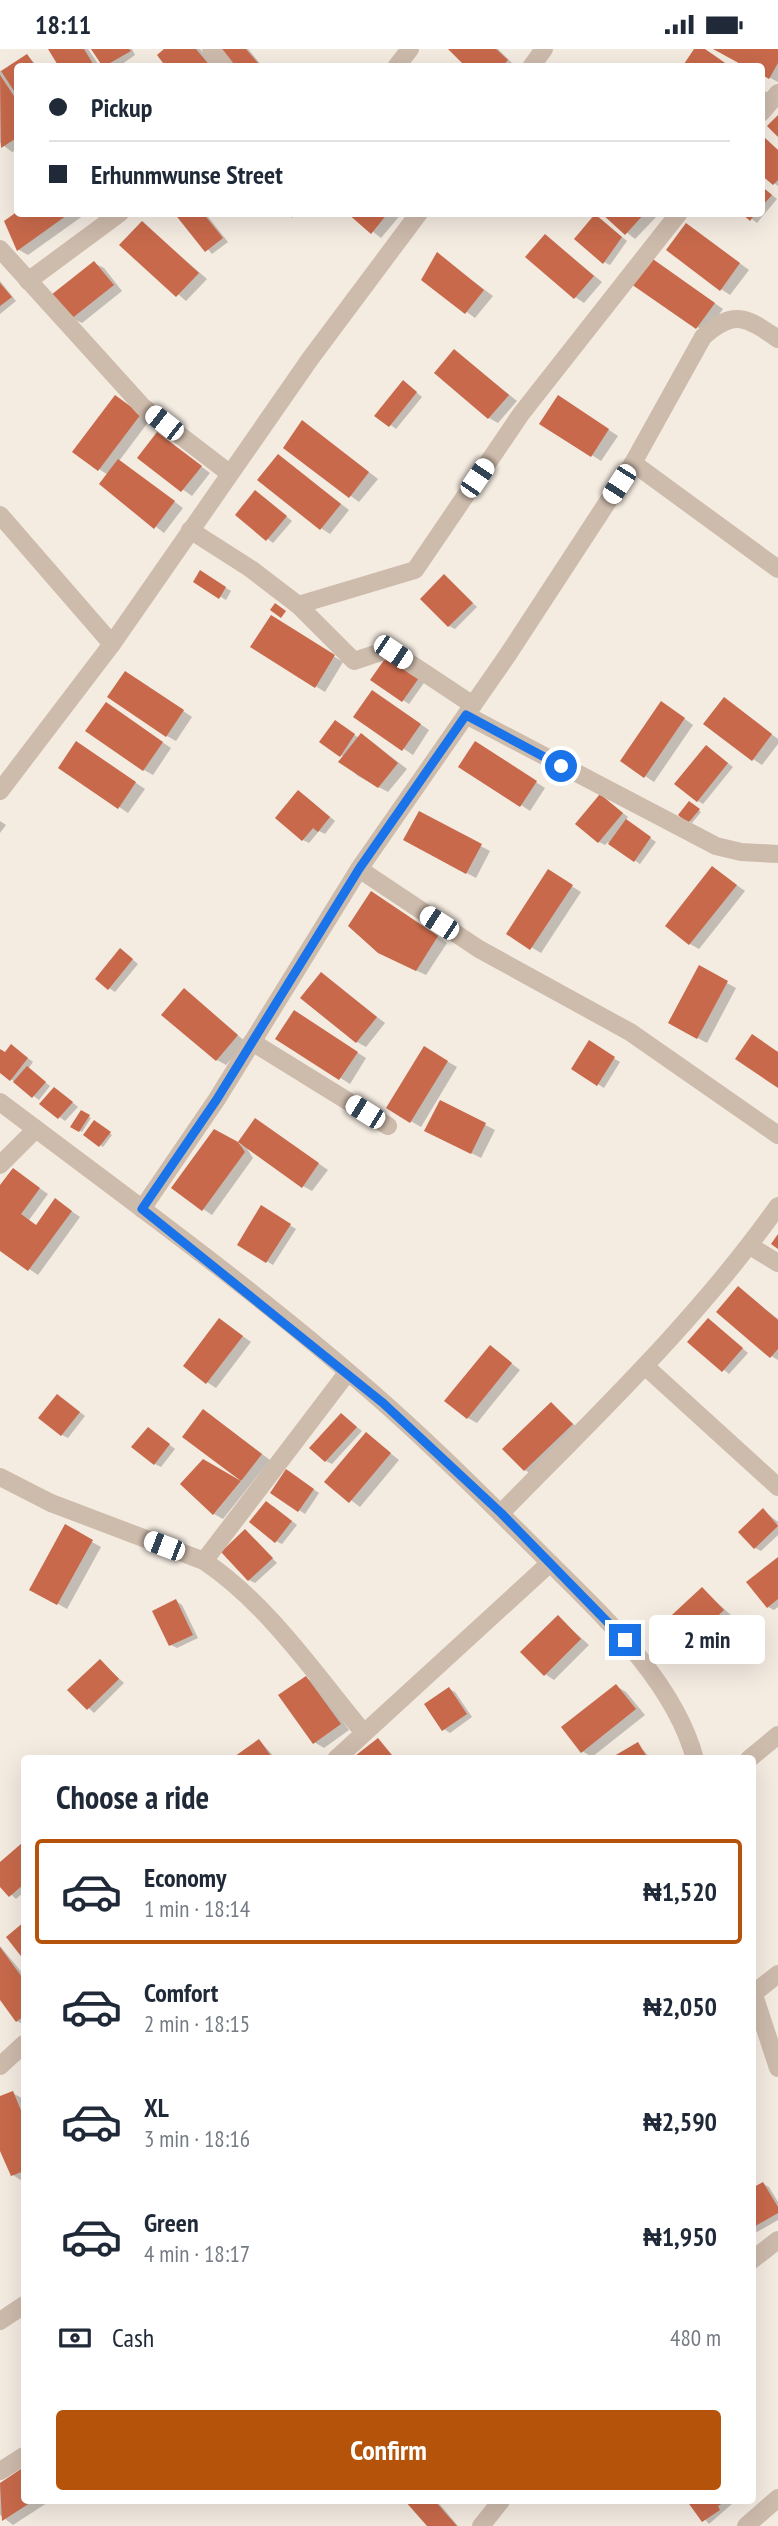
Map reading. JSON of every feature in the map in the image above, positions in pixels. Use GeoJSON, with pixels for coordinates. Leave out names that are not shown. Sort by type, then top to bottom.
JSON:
{"type":"FeatureCollection","features":[{"type":"Feature","properties":{"kind":"street"},"geometry":{"type":"LineString","coordinates":[[211,49],[222,63]]}},
{"type":"Feature","properties":{"kind":"street"},"geometry":{"type":"LineString","coordinates":[[399,63],[410,49]]}},
{"type":"Feature","properties":{"kind":"street"},"geometry":{"type":"LineString","coordinates":[[765,108],[778,93]]}},
{"type":"Feature","properties":{"kind":"street"},"geometry":{"type":"LineString","coordinates":[[27,281],[115,217]]}},
{"type":"Feature","properties":{"kind":"street"},"geometry":{"type":"LineString","coordinates":[[0,791],[112,644],[310,359],[416,217]]}},
{"type":"Feature","properties":{"kind":"street"},"geometry":{"type":"LineString","coordinates":[[298,605],[415,570],[521,414],[675,217]]}},
{"type":"Feature","properties":{"kind":"street"},"geometry":{"type":"LineString","coordinates":[[0,249],[143,407],[229,473]]}},
{"type":"Feature","properties":{"kind":"street"},"geometry":{"type":"LineString","coordinates":[[142,1209],[252,1042],[359,869],[470,710],[633,463],[703,337],[719,323],[732,318],[744,319],[778,339]]}},
{"type":"Feature","properties":{"kind":"street"},"geometry":{"type":"LineString","coordinates":[[633,463],[778,569]]}},
{"type":"Feature","properties":{"kind":"street"},"geometry":{"type":"LineString","coordinates":[[0,515],[112,644]]}},
{"type":"Feature","properties":{"kind":"street"},"geometry":{"type":"LineString","coordinates":[[190,530],[251,569],[298,605],[354,661],[384,651],[393,652],[470,710],[716,846],[741,852],[778,854]]}},
{"type":"Feature","properties":{"kind":"street"},"geometry":{"type":"LineString","coordinates":[[359,869],[480,949],[630,1032],[778,1135]]}},
{"type":"Feature","properties":{"kind":"street"},"geometry":{"type":"LineString","coordinates":[[252,1042],[388,1126]]}},
{"type":"Feature","properties":{"kind":"street"},"geometry":{"type":"LineString","coordinates":[[0,1102],[142,1209],[347,1373],[501,1513],[640,1656],[681,1724],[693,1755]]}},
{"type":"Feature","properties":{"kind":"street"},"geometry":{"type":"LineString","coordinates":[[0,1165],[36,1129]]}},
{"type":"Feature","properties":{"kind":"street"},"geometry":{"type":"LineString","coordinates":[[501,1513],[645,1366],[750,1246],[778,1206]]}},
{"type":"Feature","properties":{"kind":"street"},"geometry":{"type":"LineString","coordinates":[[750,1246],[778,1263]]}},
{"type":"Feature","properties":{"kind":"street"},"geometry":{"type":"LineString","coordinates":[[645,1366],[778,1487]]}},
{"type":"Feature","properties":{"kind":"street"},"geometry":{"type":"LineString","coordinates":[[204,1561],[347,1373]]}},
{"type":"Feature","properties":{"kind":"street"},"geometry":{"type":"LineString","coordinates":[[0,1477],[51,1503],[204,1561],[246,1593],[364,1733]]}},
{"type":"Feature","properties":{"kind":"street"},"geometry":{"type":"LineString","coordinates":[[339,1755],[550,1563]]}},
{"type":"Feature","properties":{"kind":"street"},"geometry":{"type":"LineString","coordinates":[[754,1755],[778,1735]]}},
{"type":"Feature","properties":{"kind":"street"},"geometry":{"type":"LineString","coordinates":[[756,1989],[778,1974]]}},
{"type":"Feature","properties":{"kind":"street"},"geometry":{"type":"LineString","coordinates":[[756,2013],[759,2035],[778,2068]]}},
{"type":"Feature","properties":{"kind":"street"},"geometry":{"type":"LineString","coordinates":[[0,2066],[21,2047]]}},
{"type":"Feature","properties":{"kind":"street"},"geometry":{"type":"LineString","coordinates":[[756,2257],[778,2240]]}},
{"type":"Feature","properties":{"kind":"street"},"geometry":{"type":"LineString","coordinates":[[0,2321],[21,2307]]}},
{"type":"Feature","properties":{"kind":"street"},"geometry":{"type":"LineString","coordinates":[[0,2471],[21,2458]]}},
{"type":"Feature","properties":{"kind":"street"},"geometry":{"type":"LineString","coordinates":[[746,2526],[778,2498]]}},
{"type":"Feature","properties":{"kind":"street"},"geometry":{"type":"LineString","coordinates":[[481,2526],[499,2504]]}},
{"type":"Feature","properties":{"kind":"building"},"geometry":{"type":"Polygon","coordinates":[[[48,49],[84,49],[93,63],[57,63],[48,49]]]}},
{"type":"Feature","properties":{"kind":"building"},"geometry":{"type":"Polygon","coordinates":[[[91,49],[131,51],[110,63],[100,63],[91,49]]]}},
{"type":"Feature","properties":{"kind":"building"},"geometry":{"type":"Polygon","coordinates":[[[164,49],[196,49],[208,63],[163,63],[157,55],[164,49]]]}},
{"type":"Feature","properties":{"kind":"building"},"geometry":{"type":"Polygon","coordinates":[[[213,49],[246,49],[258,63],[225,63],[213,49]]]}},
{"type":"Feature","properties":{"kind":"building"},"geometry":{"type":"Polygon","coordinates":[[[448,49],[496,49],[508,60],[505,63],[462,63],[448,49]]]}},
{"type":"Feature","properties":{"kind":"building"},"geometry":{"type":"Polygon","coordinates":[[[694,49],[705,49],[725,63],[685,63],[694,49]]]}},
{"type":"Feature","properties":{"kind":"building"},"geometry":{"type":"Polygon","coordinates":[[[713,49],[778,49],[778,63],[769,79],[765,76],[765,63],[739,63],[713,49]]]}},
{"type":"Feature","properties":{"kind":"building"},"geometry":{"type":"Polygon","coordinates":[[[27,54],[33,63],[14,63],[14,91],[1,71],[27,54]]]}},
{"type":"Feature","properties":{"kind":"building"},"geometry":{"type":"Polygon","coordinates":[[[0,75],[14,96],[14,140],[1,148],[0,75]]]}},
{"type":"Feature","properties":{"kind":"building"},"geometry":{"type":"Polygon","coordinates":[[[778,115],[778,137],[767,126],[778,115]]]}},
{"type":"Feature","properties":{"kind":"building"},"geometry":{"type":"Polygon","coordinates":[[[765,138],[778,150],[778,180],[773,185],[765,178],[765,138]]]}},
{"type":"Feature","properties":{"kind":"building"},"geometry":{"type":"Polygon","coordinates":[[[765,189],[772,195],[765,203],[765,189]]]}},
{"type":"Feature","properties":{"kind":"building"},"geometry":{"type":"Polygon","coordinates":[[[14,214],[14,217],[64,217],[17,251],[4,221],[14,214]]]}},
{"type":"Feature","properties":{"kind":"building"},"geometry":{"type":"Polygon","coordinates":[[[177,217],[206,217],[223,238],[205,252],[177,217]]]}},
{"type":"Feature","properties":{"kind":"building"},"geometry":{"type":"Polygon","coordinates":[[[352,217],[385,217],[371,234],[352,217]]]}},
{"type":"Feature","properties":{"kind":"building"},"geometry":{"type":"Polygon","coordinates":[[[592,217],[599,217],[622,237],[603,264],[574,239],[592,217]]]}},
{"type":"Feature","properties":{"kind":"building"},"geometry":{"type":"Polygon","coordinates":[[[605,217],[641,217],[625,235],[605,217]]]}},
{"type":"Feature","properties":{"kind":"building"},"geometry":{"type":"Polygon","coordinates":[[[142,221],[199,273],[176,297],[119,245],[142,221]]]}},
{"type":"Feature","properties":{"kind":"building"},"geometry":{"type":"Polygon","coordinates":[[[686,223],[740,263],[720,291],[666,250],[686,223]]]}},
{"type":"Feature","properties":{"kind":"building"},"geometry":{"type":"Polygon","coordinates":[[[545,234],[594,276],[574,299],[525,257],[545,234]]]}},
{"type":"Feature","properties":{"kind":"building"},"geometry":{"type":"Polygon","coordinates":[[[437,252],[484,290],[465,314],[421,280],[437,252]]]}},
{"type":"Feature","properties":{"kind":"building"},"geometry":{"type":"Polygon","coordinates":[[[650,257],[715,303],[696,329],[631,284],[650,257]]]}},
{"type":"Feature","properties":{"kind":"building"},"geometry":{"type":"Polygon","coordinates":[[[94,261],[114,285],[71,319],[51,295],[94,261]]]}},
{"type":"Feature","properties":{"kind":"building"},"geometry":{"type":"Polygon","coordinates":[[[0,283],[12,297],[0,306],[0,283]]]}},
{"type":"Feature","properties":{"kind":"building"},"geometry":{"type":"Polygon","coordinates":[[[454,349],[509,395],[488,419],[434,373],[454,349]]]}},
{"type":"Feature","properties":{"kind":"building"},"geometry":{"type":"Polygon","coordinates":[[[403,380],[417,392],[389,427],[374,416],[403,380]]]}},
{"type":"Feature","properties":{"kind":"building"},"geometry":{"type":"Polygon","coordinates":[[[115,395],[141,414],[98,471],[72,452],[115,395]]]}},
{"type":"Feature","properties":{"kind":"building"},"geometry":{"type":"Polygon","coordinates":[[[558,395],[609,429],[591,457],[539,424],[558,395]]]}},
{"type":"Feature","properties":{"kind":"building"},"geometry":{"type":"Polygon","coordinates":[[[302,420],[369,472],[349,498],[283,448],[302,420]]]}},
{"type":"Feature","properties":{"kind":"building"},"geometry":{"type":"Polygon","coordinates":[[[157,432],[202,466],[181,492],[137,458],[157,432]]]}},
{"type":"Feature","properties":{"kind":"building"},"geometry":{"type":"Polygon","coordinates":[[[278,454],[341,504],[320,530],[257,480],[278,454]]]}},
{"type":"Feature","properties":{"kind":"building"},"geometry":{"type":"Polygon","coordinates":[[[118,459],[175,501],[154,529],[99,484],[118,459]]]}},
{"type":"Feature","properties":{"kind":"building"},"geometry":{"type":"Polygon","coordinates":[[[255,490],[287,516],[266,541],[235,515],[255,490]]]}},
{"type":"Feature","properties":{"kind":"building"},"geometry":{"type":"Polygon","coordinates":[[[200,570],[226,587],[219,599],[193,582],[200,570]]]}},
{"type":"Feature","properties":{"kind":"building"},"geometry":{"type":"Polygon","coordinates":[[[444,574],[473,603],[448,627],[420,599],[444,574]]]}},
{"type":"Feature","properties":{"kind":"building"},"geometry":{"type":"Polygon","coordinates":[[[275,603],[286,611],[281,618],[270,610],[275,603]]]}},
{"type":"Feature","properties":{"kind":"building"},"geometry":{"type":"Polygon","coordinates":[[[271,615],[335,655],[315,688],[250,647],[271,615]]]}},
{"type":"Feature","properties":{"kind":"building"},"geometry":{"type":"Polygon","coordinates":[[[389,653],[421,675],[402,702],[370,680],[389,653]]]}},
{"type":"Feature","properties":{"kind":"building"},"geometry":{"type":"Polygon","coordinates":[[[125,671],[184,710],[166,737],[107,697],[125,671]]]}},
{"type":"Feature","properties":{"kind":"building"},"geometry":{"type":"Polygon","coordinates":[[[372,690],[421,724],[402,751],[353,717],[372,690]]]}},
{"type":"Feature","properties":{"kind":"building"},"geometry":{"type":"Polygon","coordinates":[[[724,697],[772,734],[752,761],[703,724],[724,697]]]}},
{"type":"Feature","properties":{"kind":"building"},"geometry":{"type":"Polygon","coordinates":[[[661,701],[685,718],[644,778],[620,761],[661,701]]]}},
{"type":"Feature","properties":{"kind":"building"},"geometry":{"type":"Polygon","coordinates":[[[106,702],[163,742],[143,771],[85,731],[106,702]]]}},
{"type":"Feature","properties":{"kind":"building"},"geometry":{"type":"Polygon","coordinates":[[[335,720],[355,734],[340,757],[319,742],[335,720]]]}},
{"type":"Feature","properties":{"kind":"building"},"geometry":{"type":"Polygon","coordinates":[[[361,733],[398,763],[378,788],[338,762],[361,733]]]}},
{"type":"Feature","properties":{"kind":"building"},"geometry":{"type":"Polygon","coordinates":[[[76,741],[136,782],[118,809],[58,768],[76,741]]]}},
{"type":"Feature","properties":{"kind":"building"},"geometry":{"type":"Polygon","coordinates":[[[475,741],[537,781],[520,807],[458,767],[475,741]]]}},
{"type":"Feature","properties":{"kind":"building"},"geometry":{"type":"Polygon","coordinates":[[[706,745],[728,763],[697,802],[674,784],[706,745]]]}},
{"type":"Feature","properties":{"kind":"building"},"geometry":{"type":"Polygon","coordinates":[[[298,790],[330,817],[318,832],[313,828],[302,841],[275,818],[298,790]]]}},
{"type":"Feature","properties":{"kind":"building"},"geometry":{"type":"Polygon","coordinates":[[[600,794],[623,813],[598,843],[575,824],[600,794]]]}},
{"type":"Feature","properties":{"kind":"building"},"geometry":{"type":"Polygon","coordinates":[[[689,801],[700,809],[688,823],[678,815],[689,801]]]}},
{"type":"Feature","properties":{"kind":"building"},"geometry":{"type":"Polygon","coordinates":[[[419,811],[482,844],[466,874],[403,840],[419,811]]]}},
{"type":"Feature","properties":{"kind":"building"},"geometry":{"type":"Polygon","coordinates":[[[626,819],[651,837],[634,862],[608,844],[626,819]]]}},
{"type":"Feature","properties":{"kind":"building"},"geometry":{"type":"Polygon","coordinates":[[[712,866],[737,885],[689,945],[665,926],[712,866]]]}},
{"type":"Feature","properties":{"kind":"building"},"geometry":{"type":"Polygon","coordinates":[[[548,869],[573,885],[530,950],[506,934],[548,869]]]}},
{"type":"Feature","properties":{"kind":"building"},"geometry":{"type":"Polygon","coordinates":[[[371,891],[438,936],[416,971],[378,953],[348,926],[371,891]]]}},
{"type":"Feature","properties":{"kind":"building"},"geometry":{"type":"Polygon","coordinates":[[[120,948],[133,959],[108,990],[95,979],[120,948]]]}},
{"type":"Feature","properties":{"kind":"building"},"geometry":{"type":"Polygon","coordinates":[[[699,965],[728,981],[697,1039],[668,1023],[699,965]]]}},
{"type":"Feature","properties":{"kind":"building"},"geometry":{"type":"Polygon","coordinates":[[[321,972],[377,1017],[356,1043],[300,998],[321,972]]]}},
{"type":"Feature","properties":{"kind":"building"},"geometry":{"type":"Polygon","coordinates":[[[184,988],[238,1035],[216,1061],[161,1015],[184,988]]]}},
{"type":"Feature","properties":{"kind":"building"},"geometry":{"type":"Polygon","coordinates":[[[294,1010],[358,1052],[339,1080],[275,1039],[294,1010]]]}},
{"type":"Feature","properties":{"kind":"building"},"geometry":{"type":"Polygon","coordinates":[[[752,1034],[778,1052],[778,1088],[735,1059],[752,1034]]]}},
{"type":"Feature","properties":{"kind":"building"},"geometry":{"type":"Polygon","coordinates":[[[589,1040],[615,1057],[597,1086],[571,1069],[589,1040]]]}},
{"type":"Feature","properties":{"kind":"building"},"geometry":{"type":"Polygon","coordinates":[[[11,1044],[28,1058],[10,1081],[0,1073],[0,1049],[5,1052],[11,1044]]]}},
{"type":"Feature","properties":{"kind":"building"},"geometry":{"type":"Polygon","coordinates":[[[424,1046],[448,1061],[410,1123],[386,1108],[424,1046]]]}},
{"type":"Feature","properties":{"kind":"building"},"geometry":{"type":"Polygon","coordinates":[[[27,1066],[46,1082],[32,1098],[13,1082],[27,1066]]]}},
{"type":"Feature","properties":{"kind":"building"},"geometry":{"type":"Polygon","coordinates":[[[54,1087],[73,1102],[58,1119],[39,1104],[54,1087]]]}},
{"type":"Feature","properties":{"kind":"building"},"geometry":{"type":"Polygon","coordinates":[[[440,1100],[486,1123],[471,1154],[424,1131],[440,1100]]]}},
{"type":"Feature","properties":{"kind":"building"},"geometry":{"type":"Polygon","coordinates":[[[81,1110],[90,1115],[79,1132],[70,1127],[81,1110]]]}},
{"type":"Feature","properties":{"kind":"building"},"geometry":{"type":"Polygon","coordinates":[[[255,1118],[319,1163],[302,1188],[238,1142],[255,1118]]]}},
{"type":"Feature","properties":{"kind":"building"},"geometry":{"type":"Polygon","coordinates":[[[94,1120],[111,1132],[99,1147],[83,1135],[94,1120]]]}},
{"type":"Feature","properties":{"kind":"building"},"geometry":{"type":"Polygon","coordinates":[[[214,1129],[238,1142],[245,1152],[202,1211],[171,1188],[214,1129]]]}},
{"type":"Feature","properties":{"kind":"building"},"geometry":{"type":"Polygon","coordinates":[[[13,1168],[40,1188],[21,1214],[36,1225],[55,1198],[72,1211],[28,1271],[0,1251],[0,1185],[13,1168]]]}},
{"type":"Feature","properties":{"kind":"building"},"geometry":{"type":"Polygon","coordinates":[[[261,1205],[291,1224],[266,1263],[237,1245],[261,1205]]]}},
{"type":"Feature","properties":{"kind":"building"},"geometry":{"type":"Polygon","coordinates":[[[778,1234],[778,1249],[771,1244],[778,1234]]]}},
{"type":"Feature","properties":{"kind":"building"},"geometry":{"type":"Polygon","coordinates":[[[738,1286],[778,1320],[778,1349],[770,1358],[716,1312],[738,1286]]]}},
{"type":"Feature","properties":{"kind":"building"},"geometry":{"type":"Polygon","coordinates":[[[219,1318],[243,1336],[206,1384],[183,1366],[219,1318]]]}},
{"type":"Feature","properties":{"kind":"building"},"geometry":{"type":"Polygon","coordinates":[[[708,1318],[743,1348],[722,1372],[687,1342],[708,1318]]]}},
{"type":"Feature","properties":{"kind":"building"},"geometry":{"type":"Polygon","coordinates":[[[490,1345],[512,1363],[467,1419],[444,1401],[490,1345]]]}},
{"type":"Feature","properties":{"kind":"building"},"geometry":{"type":"Polygon","coordinates":[[[57,1394],[80,1412],[61,1436],[38,1418],[57,1394]]]}},
{"type":"Feature","properties":{"kind":"building"},"geometry":{"type":"Polygon","coordinates":[[[551,1402],[573,1424],[524,1471],[502,1449],[551,1402]]]}},
{"type":"Feature","properties":{"kind":"building"},"geometry":{"type":"Polygon","coordinates":[[[203,1409],[262,1454],[241,1481],[182,1437],[203,1409]]]}},
{"type":"Feature","properties":{"kind":"building"},"geometry":{"type":"Polygon","coordinates":[[[341,1413],[357,1427],[325,1462],[309,1448],[341,1413]]]}},
{"type":"Feature","properties":{"kind":"building"},"geometry":{"type":"Polygon","coordinates":[[[148,1427],[170,1444],[154,1465],[131,1447],[148,1427]]]}},
{"type":"Feature","properties":{"kind":"building"},"geometry":{"type":"Polygon","coordinates":[[[366,1432],[391,1453],[349,1503],[324,1482],[366,1432]]]}},
{"type":"Feature","properties":{"kind":"building"},"geometry":{"type":"Polygon","coordinates":[[[203,1459],[241,1481],[213,1515],[180,1484],[203,1459]]]}},
{"type":"Feature","properties":{"kind":"building"},"geometry":{"type":"Polygon","coordinates":[[[286,1469],[314,1489],[298,1512],[270,1493],[286,1469]]]}},
{"type":"Feature","properties":{"kind":"building"},"geometry":{"type":"Polygon","coordinates":[[[266,1501],[292,1521],[275,1543],[249,1522],[266,1501]]]}},
{"type":"Feature","properties":{"kind":"building"},"geometry":{"type":"Polygon","coordinates":[[[763,1508],[778,1526],[754,1549],[738,1532],[763,1508]]]}},
{"type":"Feature","properties":{"kind":"building"},"geometry":{"type":"Polygon","coordinates":[[[65,1524],[93,1540],[57,1605],[29,1590],[65,1524]]]}},
{"type":"Feature","properties":{"kind":"building"},"geometry":{"type":"Polygon","coordinates":[[[245,1529],[273,1558],[248,1581],[221,1552],[245,1529]]]}},
{"type":"Feature","properties":{"kind":"building"},"geometry":{"type":"Polygon","coordinates":[[[778,1557],[778,1599],[767,1608],[746,1582],[778,1557]]]}},
{"type":"Feature","properties":{"kind":"building"},"geometry":{"type":"Polygon","coordinates":[[[702,1587],[724,1610],[681,1651],[659,1627],[702,1587]]]}},
{"type":"Feature","properties":{"kind":"building"},"geometry":{"type":"Polygon","coordinates":[[[176,1599],[193,1635],[169,1646],[152,1611],[176,1599]]]}},
{"type":"Feature","properties":{"kind":"building"},"geometry":{"type":"Polygon","coordinates":[[[558,1615],[581,1639],[544,1676],[520,1652],[558,1615]]]}},
{"type":"Feature","properties":{"kind":"building"},"geometry":{"type":"Polygon","coordinates":[[[100,1659],[119,1679],[87,1710],[67,1690],[100,1659]]]}},
{"type":"Feature","properties":{"kind":"building"},"geometry":{"type":"Polygon","coordinates":[[[306,1676],[341,1724],[313,1744],[278,1695],[306,1676]]]}},
{"type":"Feature","properties":{"kind":"building"},"geometry":{"type":"Polygon","coordinates":[[[616,1684],[636,1709],[581,1753],[561,1727],[616,1684]]]}},
{"type":"Feature","properties":{"kind":"building"},"geometry":{"type":"Polygon","coordinates":[[[449,1687],[467,1714],[442,1731],[424,1704],[449,1687]]]}},
{"type":"Feature","properties":{"kind":"building"},"geometry":{"type":"Polygon","coordinates":[[[378,1738],[392,1755],[356,1755],[378,1738]]]}},
{"type":"Feature","properties":{"kind":"building"},"geometry":{"type":"Polygon","coordinates":[[[259,1739],[270,1755],[237,1755],[259,1739]]]}},
{"type":"Feature","properties":{"kind":"building"},"geometry":{"type":"Polygon","coordinates":[[[638,1742],[646,1755],[616,1755],[638,1742]]]}},
{"type":"Feature","properties":{"kind":"building"},"geometry":{"type":"Polygon","coordinates":[[[21,1844],[21,1887],[9,1897],[0,1887],[0,1862],[21,1844]]]}},
{"type":"Feature","properties":{"kind":"building"},"geometry":{"type":"Polygon","coordinates":[[[21,1924],[21,1956],[6,1937],[21,1924]]]}},
{"type":"Feature","properties":{"kind":"building"},"geometry":{"type":"Polygon","coordinates":[[[0,1947],[21,1976],[21,2018],[16,2022],[0,2000],[0,1947]]]}},
{"type":"Feature","properties":{"kind":"building"},"geometry":{"type":"Polygon","coordinates":[[[13,2091],[21,2111],[21,2172],[11,2176],[0,2151],[0,2096],[13,2091]]]}},
{"type":"Feature","properties":{"kind":"building"},"geometry":{"type":"Polygon","coordinates":[[[763,2182],[778,2207],[778,2213],[756,2226],[756,2186],[763,2182]]]}},
{"type":"Feature","properties":{"kind":"building"},"geometry":{"type":"Polygon","coordinates":[[[21,2469],[21,2504],[28,2504],[2,2521],[0,2483],[21,2469]]]}},
{"type":"Feature","properties":{"kind":"building"},"geometry":{"type":"Polygon","coordinates":[[[408,2504],[438,2504],[457,2526],[427,2526],[408,2504]]]}},
{"type":"Feature","properties":{"kind":"building"},"geometry":{"type":"Polygon","coordinates":[[[689,2504],[721,2504],[718,2506],[720,2510],[702,2522],[689,2504]]]}},
{"type":"Feature","properties":{"kind":"route"},"geometry":{"type":"LineString","coordinates":[[561,766],[466,715],[359,869],[217,1099],[142,1209],[383,1403],[501,1513],[625,1640]]}}]}
